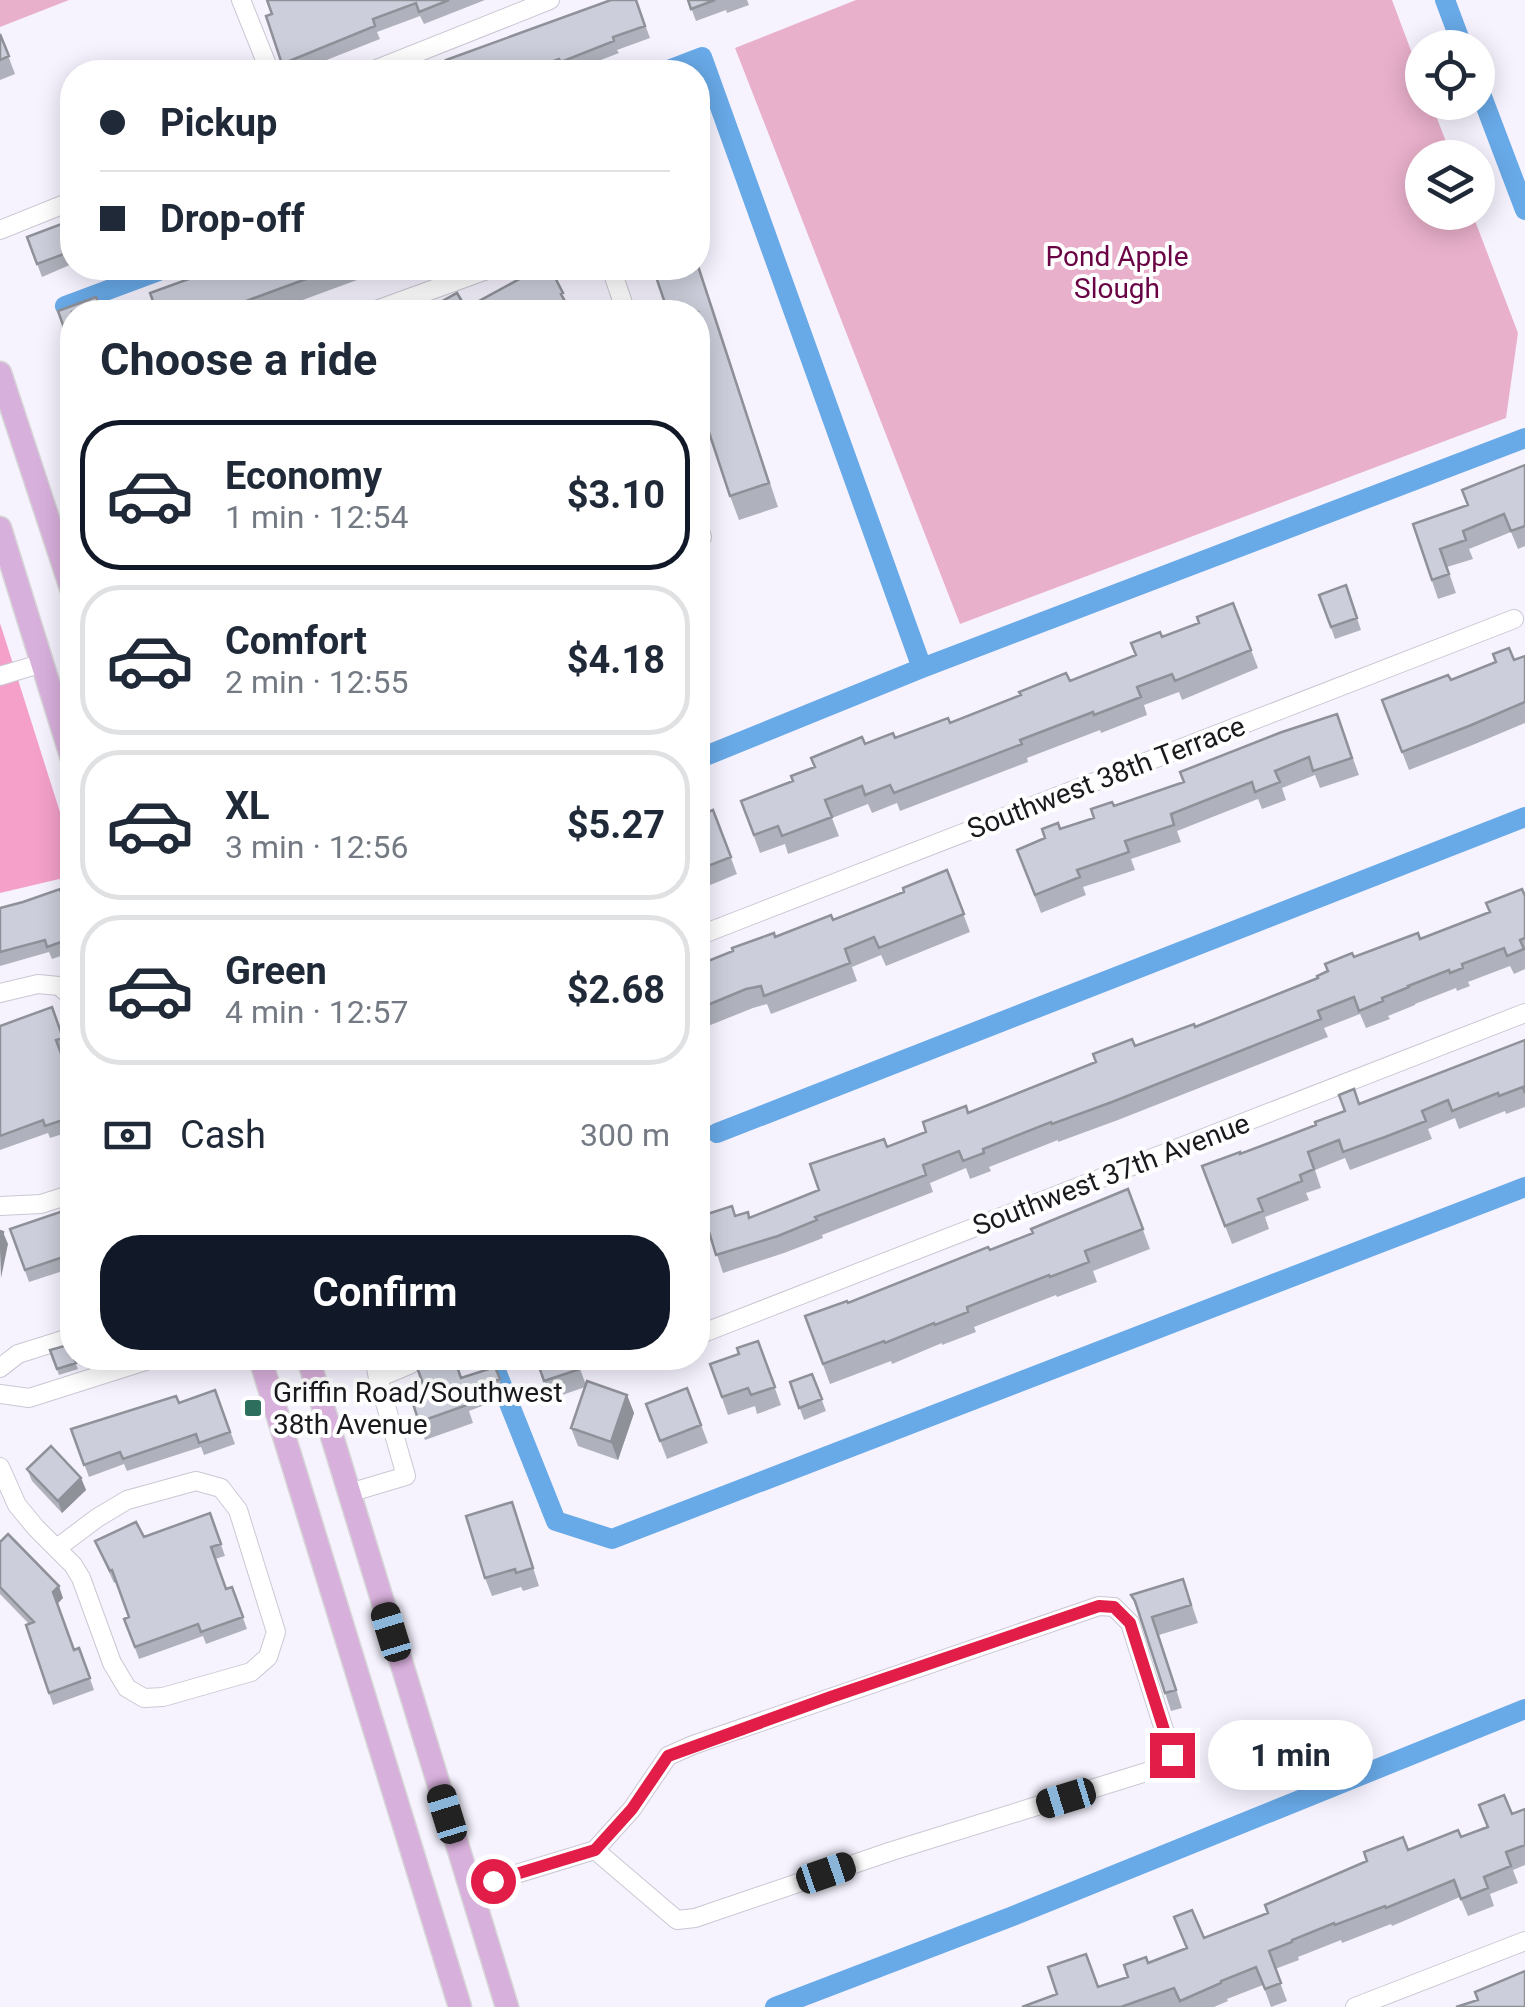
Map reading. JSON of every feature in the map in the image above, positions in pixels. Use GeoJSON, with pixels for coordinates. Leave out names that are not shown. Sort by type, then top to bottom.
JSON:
{"type":"FeatureCollection","features":[{"type":"Feature","properties":{"kind":"main road"},"geometry":{"type":"LineString","coordinates":[[2,383],[60,545]]}},
{"type":"Feature","properties":{"kind":"main road"},"geometry":{"type":"LineString","coordinates":[[0,528],[60,721]]}},
{"type":"Feature","properties":{"kind":"main road"},"geometry":{"type":"LineString","coordinates":[[264,1370],[460,2007]]}},
{"type":"Feature","properties":{"kind":"main road"},"geometry":{"type":"LineString","coordinates":[[312,1370],[507,2007]]}},
{"type":"Feature","properties":{"kind":"street"},"geometry":{"type":"LineString","coordinates":[[240,0],[265,60]]}},
{"type":"Feature","properties":{"kind":"street"},"geometry":{"type":"LineString","coordinates":[[398,60],[550,0]]}},
{"type":"Feature","properties":{"kind":"street"},"geometry":{"type":"LineString","coordinates":[[0,230],[60,205]]}},
{"type":"Feature","properties":{"kind":"street"},"geometry":{"type":"LineString","coordinates":[[403,300],[459,280]]}},
{"type":"Feature","properties":{"kind":"street","name":"Southwest 38th Terrace"},"geometry":{"type":"LineString","coordinates":[[710,931],[1514,619]]}},
{"type":"Feature","properties":{"kind":"street"},"geometry":{"type":"LineString","coordinates":[[0,676],[42,664]]}},
{"type":"Feature","properties":{"kind":"street"},"geometry":{"type":"LineString","coordinates":[[0,994],[38,984],[60,990]]}},
{"type":"Feature","properties":{"kind":"street","name":"Southwest 37th Avenue"},"geometry":{"type":"LineString","coordinates":[[710,1330],[1525,1013]]}},
{"type":"Feature","properties":{"kind":"street"},"geometry":{"type":"LineString","coordinates":[[0,1206],[40,1204],[60,1198]]}},
{"type":"Feature","properties":{"kind":"street"},"geometry":{"type":"LineString","coordinates":[[0,1368],[18,1354],[60,1341]]}},
{"type":"Feature","properties":{"kind":"street"},"geometry":{"type":"LineString","coordinates":[[0,1394],[30,1398],[118,1370]]}},
{"type":"Feature","properties":{"kind":"street"},"geometry":{"type":"LineString","coordinates":[[349,1493],[406,1476],[376,1370]]}},
{"type":"Feature","properties":{"kind":"street"},"geometry":{"type":"LineString","coordinates":[[378,1378],[397,1370]]}},
{"type":"Feature","properties":{"kind":"street"},"geometry":{"type":"LineString","coordinates":[[0,1467],[17,1505],[36,1528],[74,1565],[112,1663],[127,1688],[144,1698],[164,1698],[251,1672],[268,1657],[276,1632],[238,1510],[220,1488],[196,1482],[127,1500],[57,1548]]}},
{"type":"Feature","properties":{"kind":"street"},"geometry":{"type":"LineString","coordinates":[[470,1888],[595,1850],[632,1809],[668,1756],[1099,1606],[1114,1607],[1130,1623],[1172,1755],[1172,1764],[892,1851],[695,1918],[677,1920],[595,1850]]}},
{"type":"Feature","properties":{"kind":"street"},"geometry":{"type":"LineString","coordinates":[[1356,2007],[1525,1941]]}},
{"type":"Feature","properties":{"kind":"green space"},"geometry":{"type":"Polygon","coordinates":[[[0,0],[69,0],[0,27],[0,0]]]}},
{"type":"Feature","properties":{"kind":"green space","name":"Pond Apple Slough"},"geometry":{"type":"Polygon","coordinates":[[[856,0],[1392,0],[1405,35],[1405,120],[1438,120],[1445,140],[1405,140],[1405,230],[1479,230],[1518,333],[1506,418],[960,624],[735,48],[856,0]]]}},
{"type":"Feature","properties":{"kind":"shaded area"},"geometry":{"type":"Polygon","coordinates":[[[0,623],[60,812],[60,879],[0,893],[0,623]]]}},
{"type":"Feature","properties":{"kind":"building"},"geometry":{"type":"Polygon","coordinates":[[[267,0],[449,0],[419,12],[416,3],[373,19],[375,26],[292,60],[281,60],[266,16],[272,14],[267,0]]]}},
{"type":"Feature","properties":{"kind":"building"},"geometry":{"type":"Polygon","coordinates":[[[611,0],[636,0],[645,26],[566,60],[446,60],[611,0]]]}},
{"type":"Feature","properties":{"kind":"building"},"geometry":{"type":"Polygon","coordinates":[[[688,0],[715,0],[691,9],[688,0]]]}},
{"type":"Feature","properties":{"kind":"building"},"geometry":{"type":"Polygon","coordinates":[[[0,34],[9,56],[0,60],[0,34]]]}},
{"type":"Feature","properties":{"kind":"building"},"geometry":{"type":"Polygon","coordinates":[[[60,225],[60,255],[37,264],[27,237],[60,225]]]}},
{"type":"Feature","properties":{"kind":"building"},"geometry":{"type":"Polygon","coordinates":[[[186,280],[303,280],[249,300],[153,300],[150,293],[186,280]]]}},
{"type":"Feature","properties":{"kind":"building"},"geometry":{"type":"Polygon","coordinates":[[[518,280],[556,280],[564,300],[481,300],[518,280]]]}},
{"type":"Feature","properties":{"kind":"building"},"geometry":{"type":"Polygon","coordinates":[[[657,280],[703,280],[709,300],[664,300],[657,280]]]}},
{"type":"Feature","properties":{"kind":"building"},"geometry":{"type":"Polygon","coordinates":[[[710,303],[769,483],[730,496],[710,435],[710,303]]]}},
{"type":"Feature","properties":{"kind":"building"},"geometry":{"type":"Polygon","coordinates":[[[1525,465],[1525,526],[1511,531],[1504,514],[1463,531],[1466,540],[1440,549],[1449,574],[1432,580],[1413,524],[1468,505],[1462,490],[1525,465]]]}},
{"type":"Feature","properties":{"kind":"building"},"geometry":{"type":"Polygon","coordinates":[[[1346,585],[1357,618],[1331,627],[1319,595],[1346,585]]]}},
{"type":"Feature","properties":{"kind":"building"},"geometry":{"type":"Polygon","coordinates":[[[1233,603],[1251,650],[1175,681],[1172,674],[1137,687],[1141,697],[1020,740],[1022,744],[894,793],[890,785],[865,795],[862,786],[825,800],[832,817],[782,836],[778,826],[754,835],[741,801],[793,781],[791,776],[815,767],[811,758],[862,737],[865,744],[893,733],[895,738],[948,718],[950,723],[1066,673],[1070,681],[1136,655],[1131,643],[1199,623],[1197,617],[1233,603]]]}},
{"type":"Feature","properties":{"kind":"building"},"geometry":{"type":"Polygon","coordinates":[[[1509,648],[1514,660],[1525,656],[1525,702],[1402,752],[1382,700],[1496,662],[1493,654],[1509,648]]]}},
{"type":"Feature","properties":{"kind":"building"},"geometry":{"type":"Polygon","coordinates":[[[1337,714],[1352,758],[1313,771],[1309,757],[1275,771],[1280,782],[1255,792],[1252,782],[1171,814],[1174,825],[1125,841],[1129,852],[1077,870],[1080,877],[1035,895],[1017,850],[1045,838],[1042,829],[1058,823],[1060,829],[1094,818],[1091,809],[1112,802],[1114,806],[1184,782],[1180,772],[1337,714]]]}},
{"type":"Feature","properties":{"kind":"building"},"geometry":{"type":"Polygon","coordinates":[[[713,810],[731,857],[710,865],[713,810]]]}},
{"type":"Feature","properties":{"kind":"building"},"geometry":{"type":"Polygon","coordinates":[[[947,870],[964,914],[879,948],[874,937],[845,949],[850,963],[764,996],[761,986],[710,1004],[710,960],[774,933],[775,937],[831,915],[833,920],[904,892],[903,888],[947,870]]]}},
{"type":"Feature","properties":{"kind":"building"},"geometry":{"type":"Polygon","coordinates":[[[60,889],[60,942],[47,947],[45,940],[0,952],[0,908],[60,889]]]}},
{"type":"Feature","properties":{"kind":"building"},"geometry":{"type":"Polygon","coordinates":[[[1522,889],[1525,938],[1520,940],[1524,949],[1507,956],[1504,948],[1462,964],[1463,968],[1408,986],[1359,1011],[1354,997],[1318,1011],[1321,1019],[1112,1102],[1051,1122],[963,1161],[959,1151],[923,1165],[926,1175],[815,1217],[817,1220],[778,1236],[716,1255],[710,1235],[710,1213],[732,1206],[735,1216],[748,1212],[749,1218],[819,1190],[810,1164],[884,1139],[887,1147],[926,1132],[923,1122],[966,1106],[968,1113],[1096,1062],[1093,1054],[1132,1039],[1135,1046],[1194,1024],[1195,1027],[1318,978],[1328,971],[1325,964],[1352,953],[1354,957],[1418,933],[1420,939],[1490,912],[1486,903],[1522,889]]]}},
{"type":"Feature","properties":{"kind":"building"},"geometry":{"type":"Polygon","coordinates":[[[52,1007],[60,1030],[60,1039],[56,1040],[60,1051],[60,1121],[45,1126],[43,1120],[0,1136],[0,1026],[52,1007]]]}},
{"type":"Feature","properties":{"kind":"building"},"geometry":{"type":"Polygon","coordinates":[[[1525,1040],[1525,1093],[1523,1087],[1499,1096],[1498,1093],[1452,1111],[1448,1100],[1422,1111],[1426,1121],[1385,1137],[1343,1152],[1339,1140],[1308,1152],[1314,1169],[1300,1175],[1302,1181],[1258,1199],[1263,1211],[1225,1226],[1202,1166],[1345,1111],[1339,1095],[1354,1089],[1359,1104],[1525,1040]]]}},
{"type":"Feature","properties":{"kind":"building"},"geometry":{"type":"Polygon","coordinates":[[[1128,1189],[1143,1229],[1085,1251],[1089,1262],[967,1307],[968,1312],[935,1325],[823,1364],[805,1316],[848,1303],[988,1247],[990,1250],[1128,1189]]]}},
{"type":"Feature","properties":{"kind":"building"},"geometry":{"type":"Polygon","coordinates":[[[60,1212],[60,1258],[25,1270],[10,1229],[60,1212]]]}},
{"type":"Feature","properties":{"kind":"building"},"geometry":{"type":"Polygon","coordinates":[[[758,1341],[775,1387],[751,1395],[748,1388],[722,1397],[710,1364],[739,1354],[737,1348],[758,1341]]]}},
{"type":"Feature","properties":{"kind":"building"},"geometry":{"type":"Polygon","coordinates":[[[60,1347],[60,1368],[57,1369],[50,1350],[60,1347]]]}},
{"type":"Feature","properties":{"kind":"building"},"geometry":{"type":"Polygon","coordinates":[[[418,1370],[458,1370],[461,1378],[496,1370],[500,1379],[462,1393],[467,1405],[419,1422],[410,1395],[425,1390],[418,1370]]]}},
{"type":"Feature","properties":{"kind":"building"},"geometry":{"type":"Polygon","coordinates":[[[540,1370],[577,1370],[544,1381],[540,1370]]]}},
{"type":"Feature","properties":{"kind":"building"},"geometry":{"type":"Polygon","coordinates":[[[812,1374],[822,1399],[799,1408],[790,1382],[812,1374]]]}},
{"type":"Feature","properties":{"kind":"building"},"geometry":{"type":"Polygon","coordinates":[[[587,1381],[627,1395],[611,1442],[571,1428],[587,1381]]]}},
{"type":"Feature","properties":{"kind":"building"},"geometry":{"type":"Polygon","coordinates":[[[687,1388],[701,1425],[660,1441],[646,1404],[687,1388]]]}},
{"type":"Feature","properties":{"kind":"building"},"geometry":{"type":"Polygon","coordinates":[[[215,1390],[230,1432],[199,1443],[196,1434],[123,1459],[120,1452],[84,1465],[71,1429],[176,1396],[179,1403],[215,1390]]]}},
{"type":"Feature","properties":{"kind":"building"},"geometry":{"type":"Polygon","coordinates":[[[51,1446],[81,1478],[58,1501],[27,1469],[51,1446]]]}},
{"type":"Feature","properties":{"kind":"building"},"geometry":{"type":"Polygon","coordinates":[[[512,1502],[533,1568],[485,1578],[466,1516],[512,1502]]]}},
{"type":"Feature","properties":{"kind":"building"},"geometry":{"type":"Polygon","coordinates":[[[210,1513],[221,1544],[211,1547],[226,1589],[232,1587],[243,1617],[201,1632],[198,1624],[135,1647],[112,1570],[95,1541],[136,1522],[144,1537],[210,1513]]]}},
{"type":"Feature","properties":{"kind":"building"},"geometry":{"type":"Polygon","coordinates":[[[8,1534],[59,1586],[53,1592],[74,1650],[79,1648],[90,1678],[49,1693],[26,1625],[34,1622],[0,1587],[0,1542],[8,1534]]]}},
{"type":"Feature","properties":{"kind":"building"},"geometry":{"type":"Polygon","coordinates":[[[1183,1579],[1191,1605],[1152,1617],[1176,1690],[1165,1693],[1131,1595],[1183,1579]]]}},
{"type":"Feature","properties":{"kind":"building"},"geometry":{"type":"Polygon","coordinates":[[[1504,1795],[1512,1814],[1525,1809],[1525,1845],[1506,1852],[1511,1866],[1484,1877],[1488,1888],[1461,1899],[1454,1880],[1292,1940],[1269,1951],[1281,1983],[1265,1989],[1256,1967],[1180,2001],[1174,1988],[1121,2007],[1022,2007],[1057,1994],[1048,1967],[1086,1954],[1098,1987],[1128,1977],[1124,1965],[1146,1957],[1148,1963],[1187,1948],[1174,1917],[1192,1910],[1204,1938],[1268,1913],[1265,1905],[1367,1861],[1364,1852],[1403,1837],[1408,1850],[1458,1830],[1461,1837],[1488,1827],[1479,1805],[1504,1795]]]}},
{"type":"Feature","properties":{"kind":"building"},"geometry":{"type":"Polygon","coordinates":[[[1525,1971],[1525,2007],[1456,2007],[1478,2000],[1475,1992],[1525,1971]]]}},
{"type":"Feature","properties":{"kind":"waterway"},"geometry":{"type":"LineString","coordinates":[[1445,0],[1456,30]]}},
{"type":"Feature","properties":{"kind":"waterway"},"geometry":{"type":"LineString","coordinates":[[694,60],[703,60]]}},
{"type":"Feature","properties":{"kind":"waterway"},"geometry":{"type":"LineString","coordinates":[[710,79],[922,668]]}},
{"type":"Feature","properties":{"kind":"waterway"},"geometry":{"type":"LineString","coordinates":[[1491,120],[1525,210]]}},
{"type":"Feature","properties":{"kind":"waterway"},"geometry":{"type":"LineString","coordinates":[[81,300],[135,280]]}},
{"type":"Feature","properties":{"kind":"waterway"},"geometry":{"type":"LineString","coordinates":[[710,754],[922,668],[1525,438]]}},
{"type":"Feature","properties":{"kind":"waterway"},"geometry":{"type":"LineString","coordinates":[[717,1133],[1525,817]]}},
{"type":"Feature","properties":{"kind":"waterway"},"geometry":{"type":"LineString","coordinates":[[496,1370],[556,1521],[612,1539],[1525,1187]]}},
{"type":"Feature","properties":{"kind":"waterway"},"geometry":{"type":"LineString","coordinates":[[775,2007],[1013,1916],[1525,1709]]}},
{"type":"Feature","properties":{"kind":"place","name":"Griffin Road/Southwest 38th Avenue"},"geometry":{"type":"Point","coordinates":[253,1408]}},
{"type":"Feature","properties":{"kind":"route"},"geometry":{"type":"LineString","coordinates":[[493,1881],[595,1850],[632,1809],[668,1756],[1099,1606],[1114,1607],[1130,1623],[1172,1755]]}}]}
